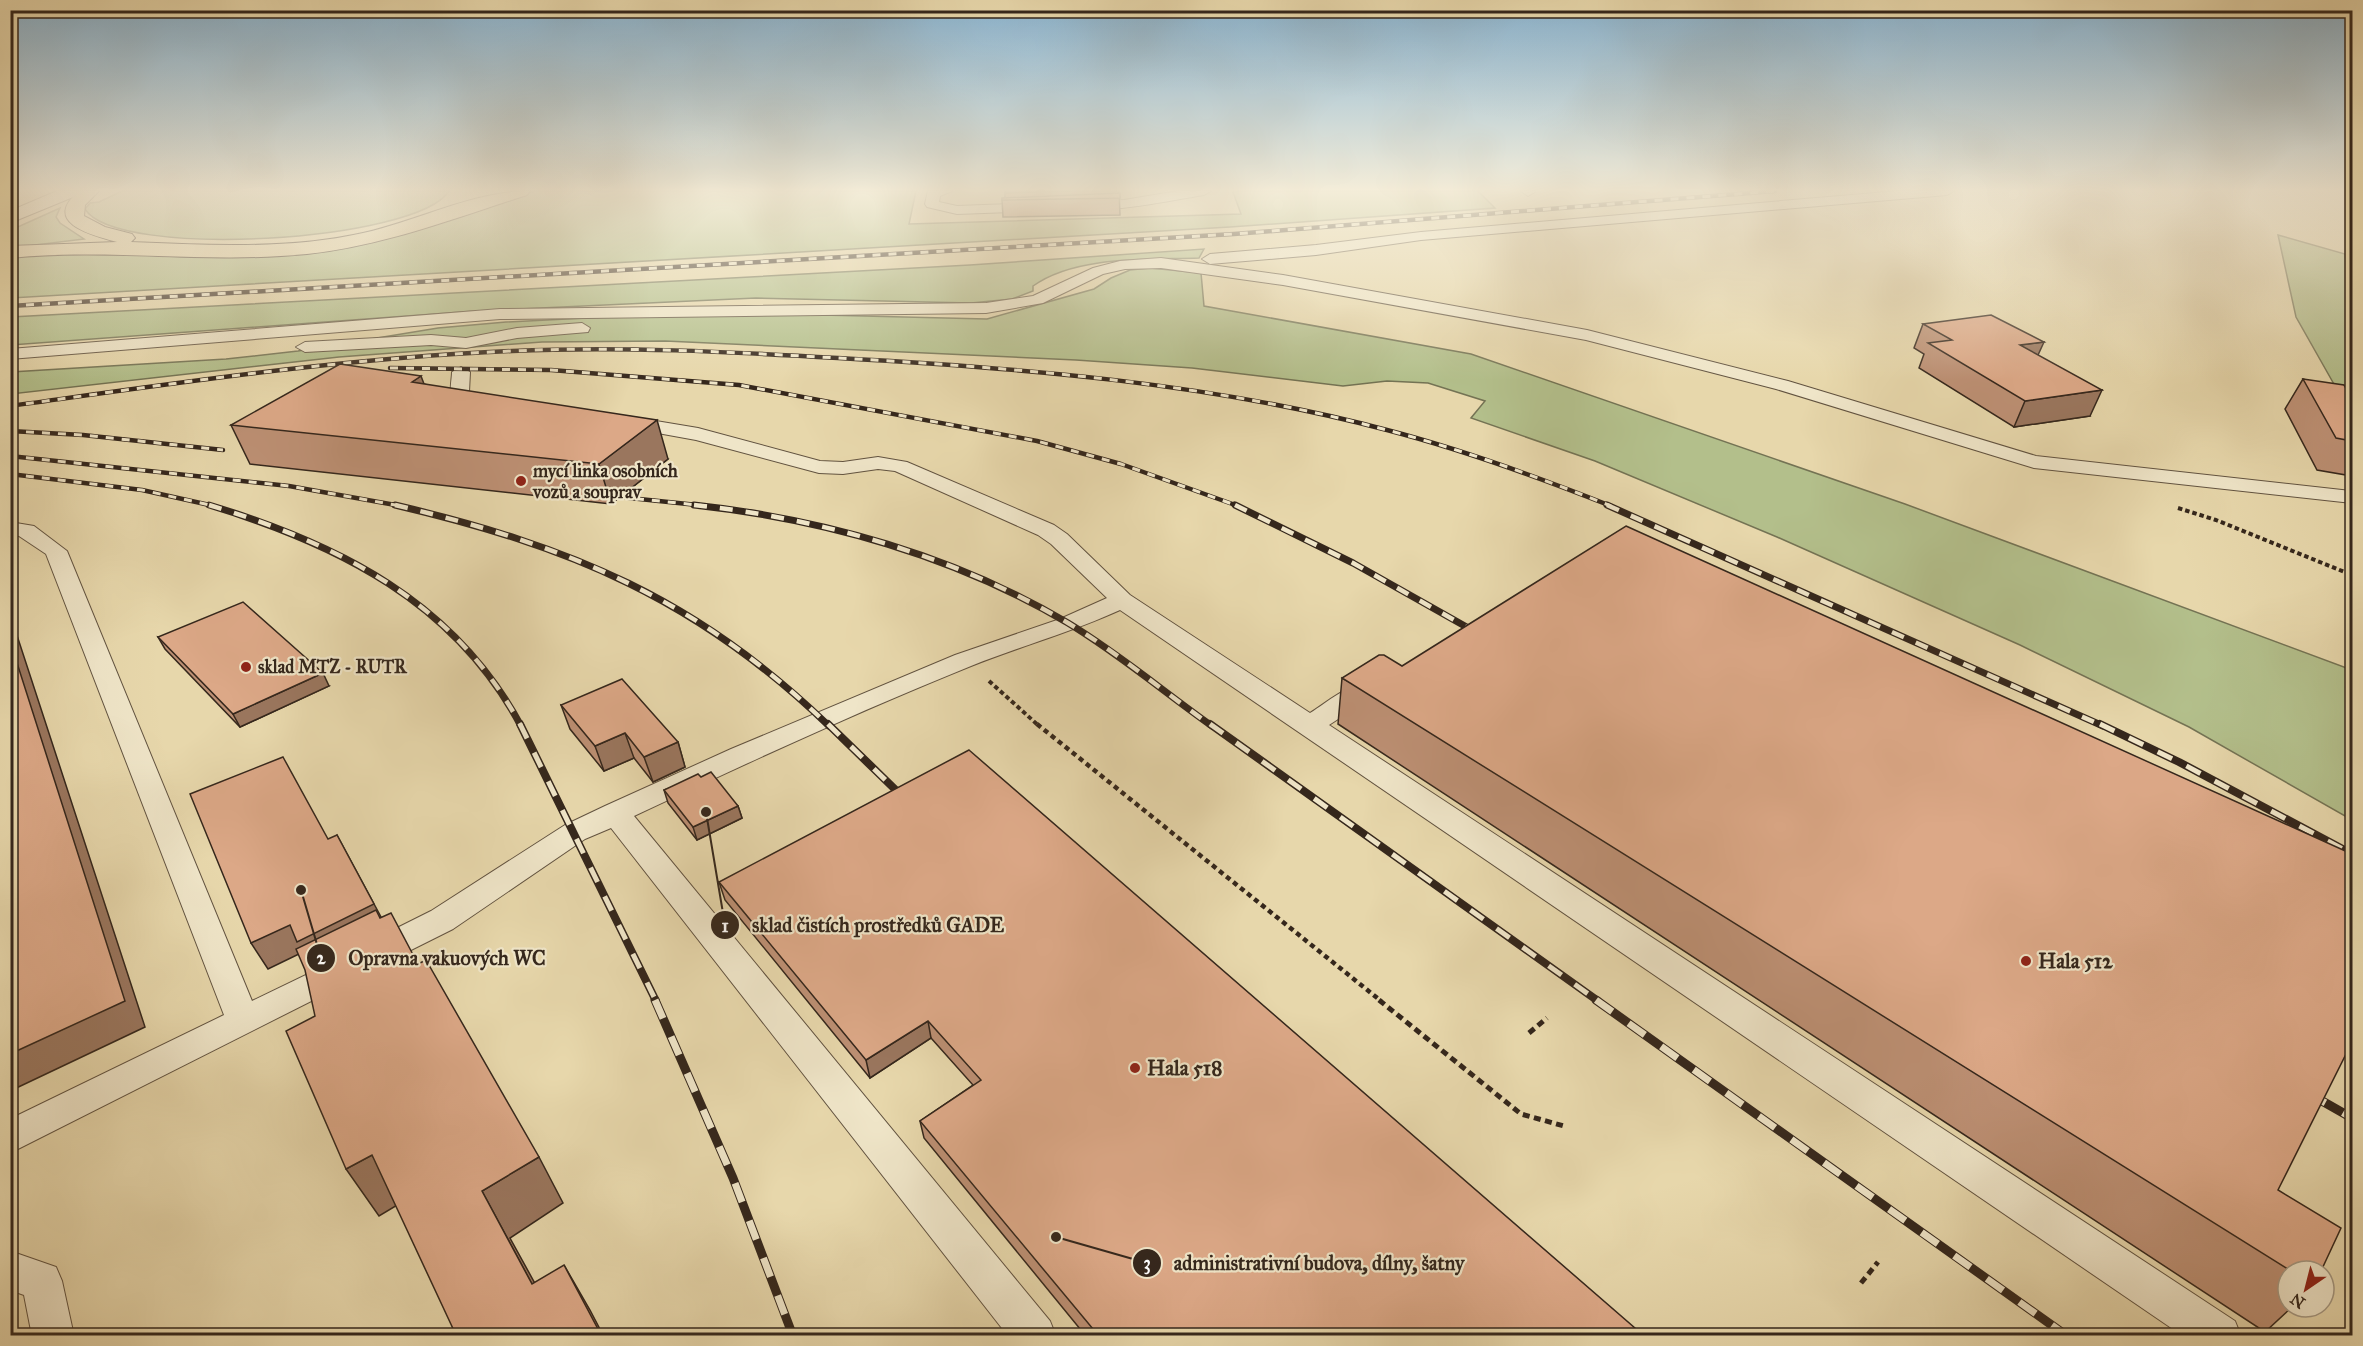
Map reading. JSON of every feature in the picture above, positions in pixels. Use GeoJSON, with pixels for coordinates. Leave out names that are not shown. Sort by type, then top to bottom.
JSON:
{"type":"FeatureCollection","features":[{"type":"Feature","properties":{"kind":"lane"},"geometry":{"type":"LineString","coordinates":[[10,354],[500,314],[986,308],[1037,300],[1098,272],[1125,264],[1271,254]]}},
{"type":"Feature","properties":{"kind":"lane"},"geometry":{"type":"LineString","coordinates":[[1161,263],[1294,282],[1587,335],[1782,385],[2034,462],[2351,497]]}},
{"type":"Feature","properties":{"kind":"lane"},"geometry":{"type":"LineString","coordinates":[[10,365],[431,340],[466,343],[517,333],[632,321],[676,311]]}},
{"type":"Feature","properties":{"kind":"lane"},"geometry":{"type":"LineString","coordinates":[[461,372],[460,394],[463,398],[477,403],[512,406]]}},
{"type":"Feature","properties":{"kind":"lane"},"geometry":{"type":"LineString","coordinates":[[604,418],[698,434],[831,468],[878,463],[900,466],[1046,530],[1059,539],[1122,600],[2220,1335]]}},
{"type":"Feature","properties":{"kind":"lane"},"geometry":{"type":"LineString","coordinates":[[10,528],[26,531],[56,551],[243,1021]]}},
{"type":"Feature","properties":{"kind":"lane"},"geometry":{"type":"LineString","coordinates":[[10,1137],[442,920],[559,840],[741,755],[964,660],[1069,624],[1122,600]]}},
{"type":"Feature","properties":{"kind":"lane"},"geometry":{"type":"LineString","coordinates":[[1309,726],[1363,691],[1391,690]]}},
{"type":"Feature","properties":{"kind":"lane"},"geometry":{"type":"LineString","coordinates":[[615,813],[1035,1335]]}},
{"type":"Feature","properties":{"kind":"lane"},"geometry":{"type":"LineString","coordinates":[[10,1270],[42,1281],[53,1335]]}},
{"type":"Feature","properties":{"kind":"path"},"geometry":{"type":"LineString","coordinates":[[2171,505],[2216,520],[2352,575]]}},
{"type":"Feature","properties":{"kind":"path"},"geometry":{"type":"LineString","coordinates":[[964,660],[999,688],[1027,716],[1521,1114],[1564,1126]]}},
{"type":"Feature","properties":{"kind":"path"},"geometry":{"type":"LineString","coordinates":[[1529,1033],[1547,1018]]}},
{"type":"Feature","properties":{"kind":"path"},"geometry":{"type":"LineString","coordinates":[[1861,1283],[1878,1262]]}},
{"type":"Feature","properties":{"kind":"green space"},"geometry":{"type":"Polygon","coordinates":[[[43,254],[770,254],[11,298],[11,257],[43,254]]]}},
{"type":"Feature","properties":{"kind":"green space"},"geometry":{"type":"Polygon","coordinates":[[[1134,254],[1201,254],[1199,258],[1091,264],[1050,276],[1033,286],[1033,291],[1012,299],[971,303],[756,298],[475,311],[11,345],[11,317],[970,265],[1134,254]]]}},
{"type":"Feature","properties":{"kind":"green space"},"geometry":{"type":"Polygon","coordinates":[[[2282,254],[2345,254],[2352,311],[2352,416],[2296,317],[2282,254]]]}},
{"type":"Feature","properties":{"kind":"green space"},"geometry":{"type":"Polygon","coordinates":[[[1150,268],[1201,273],[1204,306],[1471,354],[1905,504],[2352,670],[2352,820],[2189,727],[2020,645],[1777,537],[1595,461],[1471,418],[1485,401],[1428,383],[1387,381],[1343,386],[1192,368],[1076,360],[665,341],[542,342],[339,357],[11,394],[11,372],[226,359],[298,351],[438,328],[506,322],[606,317],[780,314],[987,319],[1094,289],[1130,270],[1150,268]]]}},
{"type":"Feature","properties":{"kind":"building"},"geometry":{"type":"Polygon","coordinates":[[[1991,315],[2044,342],[2020,345],[2102,390],[2025,401],[1928,343],[1952,340],[1923,324],[1991,315]]]}},
{"type":"Feature","properties":{"kind":"building"},"geometry":{"type":"Polygon","coordinates":[[[340,364],[421,376],[412,382],[657,420],[599,464],[231,425],[340,364]]]}},
{"type":"Feature","properties":{"kind":"building"},"geometry":{"type":"Polygon","coordinates":[[[2303,379],[2344,385],[2352,398],[2352,441],[2336,438],[2303,379]]]}},
{"type":"Feature","properties":{"kind":"building","name":"Hala 512"},"geometry":{"type":"Polygon","coordinates":[[[1626,526],[2352,854],[2352,1042],[2278,1190],[2341,1228],[2327,1259],[2276,1259],[2276,1262],[1342,678],[1379,655],[1384,655],[1402,666],[1626,526]]]}},
{"type":"Feature","properties":{"kind":"building","name":"sklad MTZ - RUTR"},"geometry":{"type":"Polygon","coordinates":[[[243,602],[323,673],[233,714],[158,637],[243,602]]]}},
{"type":"Feature","properties":{"kind":"building"},"geometry":{"type":"Polygon","coordinates":[[[10,641],[125,1001],[10,1054],[10,641]]]}},
{"type":"Feature","properties":{"kind":"building"},"geometry":{"type":"Polygon","coordinates":[[[622,679],[678,742],[644,757],[625,733],[595,746],[561,705],[622,679]]]}},
{"type":"Feature","properties":{"kind":"building","name":"Hala 518"},"geometry":{"type":"Polygon","coordinates":[[[969,750],[1643,1335],[1098,1335],[920,1121],[981,1080],[928,1021],[866,1060],[719,882],[969,750]]]}},
{"type":"Feature","properties":{"kind":"building"},"geometry":{"type":"Polygon","coordinates":[[[283,757],[328,839],[337,835],[374,904],[297,942],[290,925],[251,943],[190,794],[283,757]]]}},
{"type":"Feature","properties":{"kind":"building"},"geometry":{"type":"Polygon","coordinates":[[[711,772],[738,806],[693,827],[664,790],[698,774],[701,777],[711,772]]]}},
{"type":"Feature","properties":{"kind":"building"},"geometry":{"type":"Polygon","coordinates":[[[376,910],[380,918],[391,913],[418,964],[426,960],[539,1157],[482,1191],[532,1284],[564,1265],[599,1331],[592,1335],[456,1335],[372,1155],[346,1169],[286,1031],[315,1016],[305,970],[296,949],[376,910]]]}},
{"type":"Feature","properties":{"kind":"railway"},"geometry":{"type":"LineString","coordinates":[[10,306],[897,254]]}},
{"type":"Feature","properties":{"kind":"railway"},"geometry":{"type":"LineString","coordinates":[[10,406],[323,365],[449,354],[594,349],[675,350],[907,362],[1115,380],[1252,400],[1387,430],[1444,446],[1528,474],[1611,506]]}},
{"type":"Feature","properties":{"kind":"railway"},"geometry":{"type":"LineString","coordinates":[[390,368],[551,370],[739,385],[1037,441],[1121,464],[1238,506]]}},
{"type":"Feature","properties":{"kind":"railway"},"geometry":{"type":"LineString","coordinates":[[10,431],[83,435],[223,450]]}},
{"type":"Feature","properties":{"kind":"railway"},"geometry":{"type":"LineString","coordinates":[[10,456],[289,486],[401,506]]}},
{"type":"Feature","properties":{"kind":"railway"},"geometry":{"type":"LineString","coordinates":[[10,474],[142,490],[214,506]]}},
{"type":"Feature","properties":{"kind":"railway"},"geometry":{"type":"LineString","coordinates":[[620,497],[707,506]]}},
{"type":"Feature","properties":{"kind":"railway"},"geometry":{"type":"LineString","coordinates":[[209,505],[303,539],[347,559],[389,584],[427,612],[463,645],[494,683],[521,726]]}},
{"type":"Feature","properties":{"kind":"railway"},"geometry":{"type":"LineString","coordinates":[[395,505],[518,539],[575,559],[628,583],[680,611],[731,644],[780,682],[829,726]]}},
{"type":"Feature","properties":{"kind":"railway"},"geometry":{"type":"LineString","coordinates":[[694,505],[743,511],[840,531],[887,544],[980,578],[1025,599],[1087,635],[1212,726]]}},
{"type":"Feature","properties":{"kind":"railway"},"geometry":{"type":"LineString","coordinates":[[1235,505],[1353,563],[1479,634]]}},
{"type":"Feature","properties":{"kind":"railway"},"geometry":{"type":"LineString","coordinates":[[1607,505],[2103,726]]}},
{"type":"Feature","properties":{"kind":"railway"},"geometry":{"type":"LineString","coordinates":[[828,724],[907,801]]}},
{"type":"Feature","properties":{"kind":"railway"},"geometry":{"type":"LineString","coordinates":[[1210,724],[1598,1001]]}},
{"type":"Feature","properties":{"kind":"railway"},"geometry":{"type":"LineString","coordinates":[[2100,724],[2179,762],[2352,854]]}},
{"type":"Feature","properties":{"kind":"railway"},"geometry":{"type":"LineString","coordinates":[[521,726],[656,1001]]}},
{"type":"Feature","properties":{"kind":"railway"},"geometry":{"type":"LineString","coordinates":[[655,1000],[733,1178],[793,1336]]}},
{"type":"Feature","properties":{"kind":"railway"},"geometry":{"type":"LineString","coordinates":[[1596,1000],[2067,1336]]}},
{"type":"Feature","properties":{"kind":"railway"},"geometry":{"type":"LineString","coordinates":[[2308,1093],[2352,1118]]}},
{"type":"Feature","properties":{"kind":"place","name":"mycí linka osobních vozů a souprav"},"geometry":{"type":"Point","coordinates":[521,481]}},
{"type":"Feature","properties":{"kind":"place","name":"sklad MTZ - RUTR"},"geometry":{"type":"Point","coordinates":[246,667]}},
{"type":"Feature","properties":{"kind":"place","name":"sklad čistích prostředků GADE"},"geometry":{"type":"Point","coordinates":[706,812]}},
{"type":"Feature","properties":{"kind":"place","name":"Opravna vakuových WC"},"geometry":{"type":"Point","coordinates":[301,890]}},
{"type":"Feature","properties":{"kind":"place","name":"Hala 512"},"geometry":{"type":"Point","coordinates":[2026,961]}},
{"type":"Feature","properties":{"kind":"place","name":"Hala 518"},"geometry":{"type":"Point","coordinates":[1135,1068]}},
{"type":"Feature","properties":{"kind":"place","name":"administrativní budova, dílny, šatny"},"geometry":{"type":"Point","coordinates":[1056,1237]}}]}
